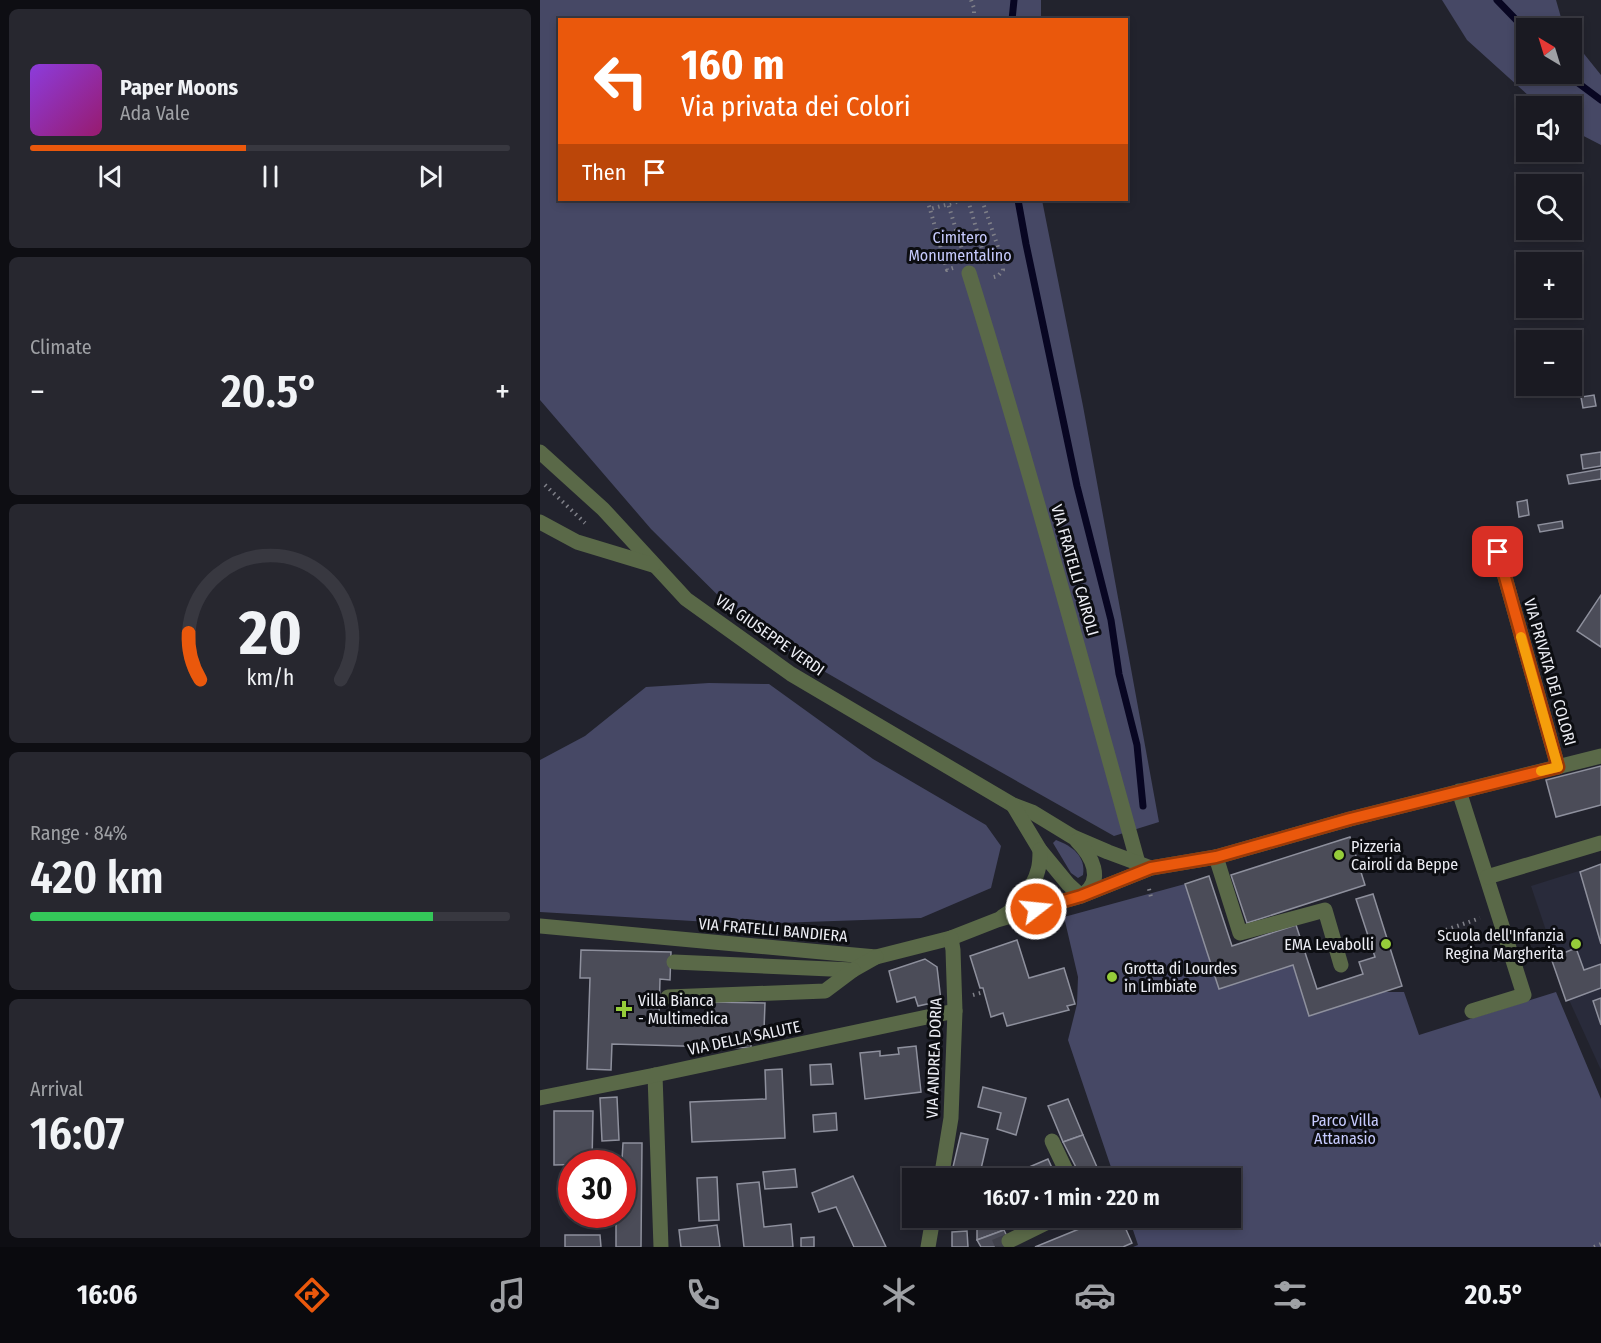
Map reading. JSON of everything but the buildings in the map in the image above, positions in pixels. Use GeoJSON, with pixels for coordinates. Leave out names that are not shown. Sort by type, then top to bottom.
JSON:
{"type":"FeatureCollection","features":[{"type":"Feature","properties":{"kind":"street","name":"VIA FRATELLI CAIROLI"},"geometry":{"type":"LineString","coordinates":[[969,273],[999,367],[1098,716],[1144,866]]}},
{"type":"Feature","properties":{"kind":"street","name":"VIA GIUSEPPE VERDI"},"geometry":{"type":"LineString","coordinates":[[540,452],[603,509],[686,599],[791,674],[1013,805],[1032,812],[1073,837],[1144,866]]}},
{"type":"Feature","properties":{"kind":"street"},"geometry":{"type":"LineString","coordinates":[[540,522],[577,542],[656,566]]}},
{"type":"Feature","properties":{"kind":"street","name":"VIA PRIVATA DEI COLORI"},"geometry":{"type":"LineString","coordinates":[[1498,552],[1558,767]]}},
{"type":"Feature","properties":{"kind":"street"},"geometry":{"type":"LineString","coordinates":[[997,921],[1081,896],[1144,866],[1216,857],[1339,822],[1601,756]]}},
{"type":"Feature","properties":{"kind":"street"},"geometry":{"type":"LineString","coordinates":[[1459,791],[1524,995],[1472,1011]]}},
{"type":"Feature","properties":{"kind":"street","name":"VIA GIUSEPPE VERDI"},"geometry":{"type":"LineString","coordinates":[[1013,805],[1041,850],[1068,884],[1081,896],[1091,889],[1094,882],[1094,868],[1084,848],[1073,837]]}},
{"type":"Feature","properties":{"kind":"street"},"geometry":{"type":"LineString","coordinates":[[1487,877],[1601,843]]}},
{"type":"Feature","properties":{"kind":"street"},"geometry":{"type":"LineString","coordinates":[[997,921],[1010,913],[1027,893],[1038,870],[1041,850]]}},
{"type":"Feature","properties":{"kind":"street"},"geometry":{"type":"LineString","coordinates":[[1216,857],[1240,933],[1325,910],[1341,965]]}},
{"type":"Feature","properties":{"kind":"street","name":"VIA FRATELLI BANDIERA"},"geometry":{"type":"LineString","coordinates":[[540,926],[876,957],[951,938],[997,921]]}},
{"type":"Feature","properties":{"kind":"street","name":"VIA ANDREA DORIA"},"geometry":{"type":"LineString","coordinates":[[943,1168],[951,1118],[955,1011],[951,938]]}},
{"type":"Feature","properties":{"kind":"street"},"geometry":{"type":"LineString","coordinates":[[668,997],[825,991],[853,970],[876,957]]}},
{"type":"Feature","properties":{"kind":"street"},"geometry":{"type":"LineString","coordinates":[[674,962],[853,970]]}},
{"type":"Feature","properties":{"kind":"street","name":"VIA DELLA SALUTE"},"geometry":{"type":"LineString","coordinates":[[540,1098],[655,1076],[955,1011]]}},
{"type":"Feature","properties":{"kind":"street"},"geometry":{"type":"LineString","coordinates":[[655,1076],[661,1247]]}},
{"type":"Feature","properties":{"kind":"street"},"geometry":{"type":"LineString","coordinates":[[1052,1141],[1065,1168]]}},
{"type":"Feature","properties":{"kind":"street"},"geometry":{"type":"LineString","coordinates":[[928,1247],[931,1228]]}},
{"type":"Feature","properties":{"kind":"street"},"geometry":{"type":"LineString","coordinates":[[1008,1241],[1035,1228]]}},
{"type":"Feature","properties":{"kind":"path"},"geometry":{"type":"LineString","coordinates":[[971,0],[974,18]]}},
{"type":"Feature","properties":{"kind":"path"},"geometry":{"type":"LineString","coordinates":[[927,201],[947,270],[998,276],[1003,270],[1002,259],[982,201]]}},
{"type":"Feature","properties":{"kind":"path"},"geometry":{"type":"LineString","coordinates":[[966,201],[985,259],[969,273]]}},
{"type":"Feature","properties":{"kind":"path"},"geometry":{"type":"LineString","coordinates":[[930,209],[948,202],[969,273]]}},
{"type":"Feature","properties":{"kind":"path"},"geometry":{"type":"LineString","coordinates":[[1149,889],[1151,897]]}},
{"type":"Feature","properties":{"kind":"path"},"geometry":{"type":"LineString","coordinates":[[1446,930],[1497,912]]}},
{"type":"Feature","properties":{"kind":"path"},"geometry":{"type":"LineString","coordinates":[[969,996],[984,992]]}},
{"type":"Feature","properties":{"kind":"path"},"geometry":{"type":"LineString","coordinates":[[1594,1247],[1601,1244]]}},
{"type":"Feature","properties":{"kind":"shaded area","name":"Scuola dell'Infanzia Regina Margherita"},"geometry":{"type":"Polygon","coordinates":[[[1601,864],[1601,1070],[1570,1002],[1531,886],[1601,864]]]}},
{"type":"Feature","properties":{"kind":"green space","name":"Cimitero Monumentalino"},"geometry":{"type":"Polygon","coordinates":[[[540,0],[1041,0],[1041,18],[558,18],[558,201],[1042,201],[1083,406],[1159,822],[1114,836],[754,631],[651,529],[540,400],[540,0]]]}},
{"type":"Feature","properties":{"kind":"green space"},"geometry":{"type":"Polygon","coordinates":[[[1442,0],[1556,0],[1561,18],[1516,18],[1516,84],[1582,84],[1582,51],[1601,75],[1601,145],[1582,135],[1582,96],[1529,96],[1467,40],[1442,0]]]}},
{"type":"Feature","properties":{"kind":"green space"},"geometry":{"type":"Polygon","coordinates":[[[709,683],[769,684],[873,759],[986,825],[1001,846],[991,888],[921,918],[744,924],[540,912],[540,760],[585,736],[646,687],[709,683]]]}},
{"type":"Feature","properties":{"kind":"green space"},"geometry":{"type":"Polygon","coordinates":[[[1056,840],[1077,853],[1082,862],[1083,875],[1078,878],[1071,873],[1053,843],[1056,840]]]}},
{"type":"Feature","properties":{"kind":"green space","name":"Parco Villa Attanasio"},"geometry":{"type":"Polygon","coordinates":[[[1185,884],[1219,989],[1293,965],[1309,1016],[1384,992],[1404,992],[1419,1035],[1556,992],[1601,1099],[1601,1247],[1133,1247],[1138,1245],[1132,1228],[1241,1228],[1241,1168],[1111,1168],[1068,1040],[1077,1004],[1078,977],[1064,917],[1185,884]]]}},
{"type":"Feature","properties":{"kind":"waterway"},"geometry":{"type":"LineString","coordinates":[[1012,18],[1014,0]]}},
{"type":"Feature","properties":{"kind":"waterway"},"geometry":{"type":"LineString","coordinates":[[1497,0],[1516,20]]}},
{"type":"Feature","properties":{"kind":"waterway"},"geometry":{"type":"LineString","coordinates":[[1579,84],[1601,100]]}},
{"type":"Feature","properties":{"kind":"waterway"},"geometry":{"type":"LineString","coordinates":[[1018,201],[1077,486],[1111,620],[1119,674],[1137,745],[1143,806]]}},
{"type":"Feature","properties":{"kind":"tunnel"},"geometry":{"type":"LineString","coordinates":[[995,1247],[1009,1241]]}},
{"type":"Feature","properties":{"kind":"slow traffic"},"geometry":{"type":"LineString","coordinates":[[1521,637],[1558,767],[1541,771]]}},
{"type":"Feature","properties":{"kind":"place","name":"Pizzeria Cairoli da Beppe"},"geometry":{"type":"Point","coordinates":[1339,855]}},
{"type":"Feature","properties":{"kind":"place","name":"EMA Levabolli"},"geometry":{"type":"Point","coordinates":[1386,944]}},
{"type":"Feature","properties":{"kind":"place","name":"Scuola dell'Infanzia Regina Margherita"},"geometry":{"type":"Point","coordinates":[1576,944]}},
{"type":"Feature","properties":{"kind":"place","name":"Grotta di Lourdes in Limbiate"},"geometry":{"type":"Point","coordinates":[1112,977]}},
{"type":"Feature","properties":{"kind":"place","name":"Villa Bianca - Multimedica"},"geometry":{"type":"Point","coordinates":[624,1009]}},
{"type":"Feature","properties":{"kind":"route"},"geometry":{"type":"LineString","coordinates":[[1036,909],[1081,896],[1151,868],[1216,857],[1350,819],[1558,767],[1498,552]]}}]}
